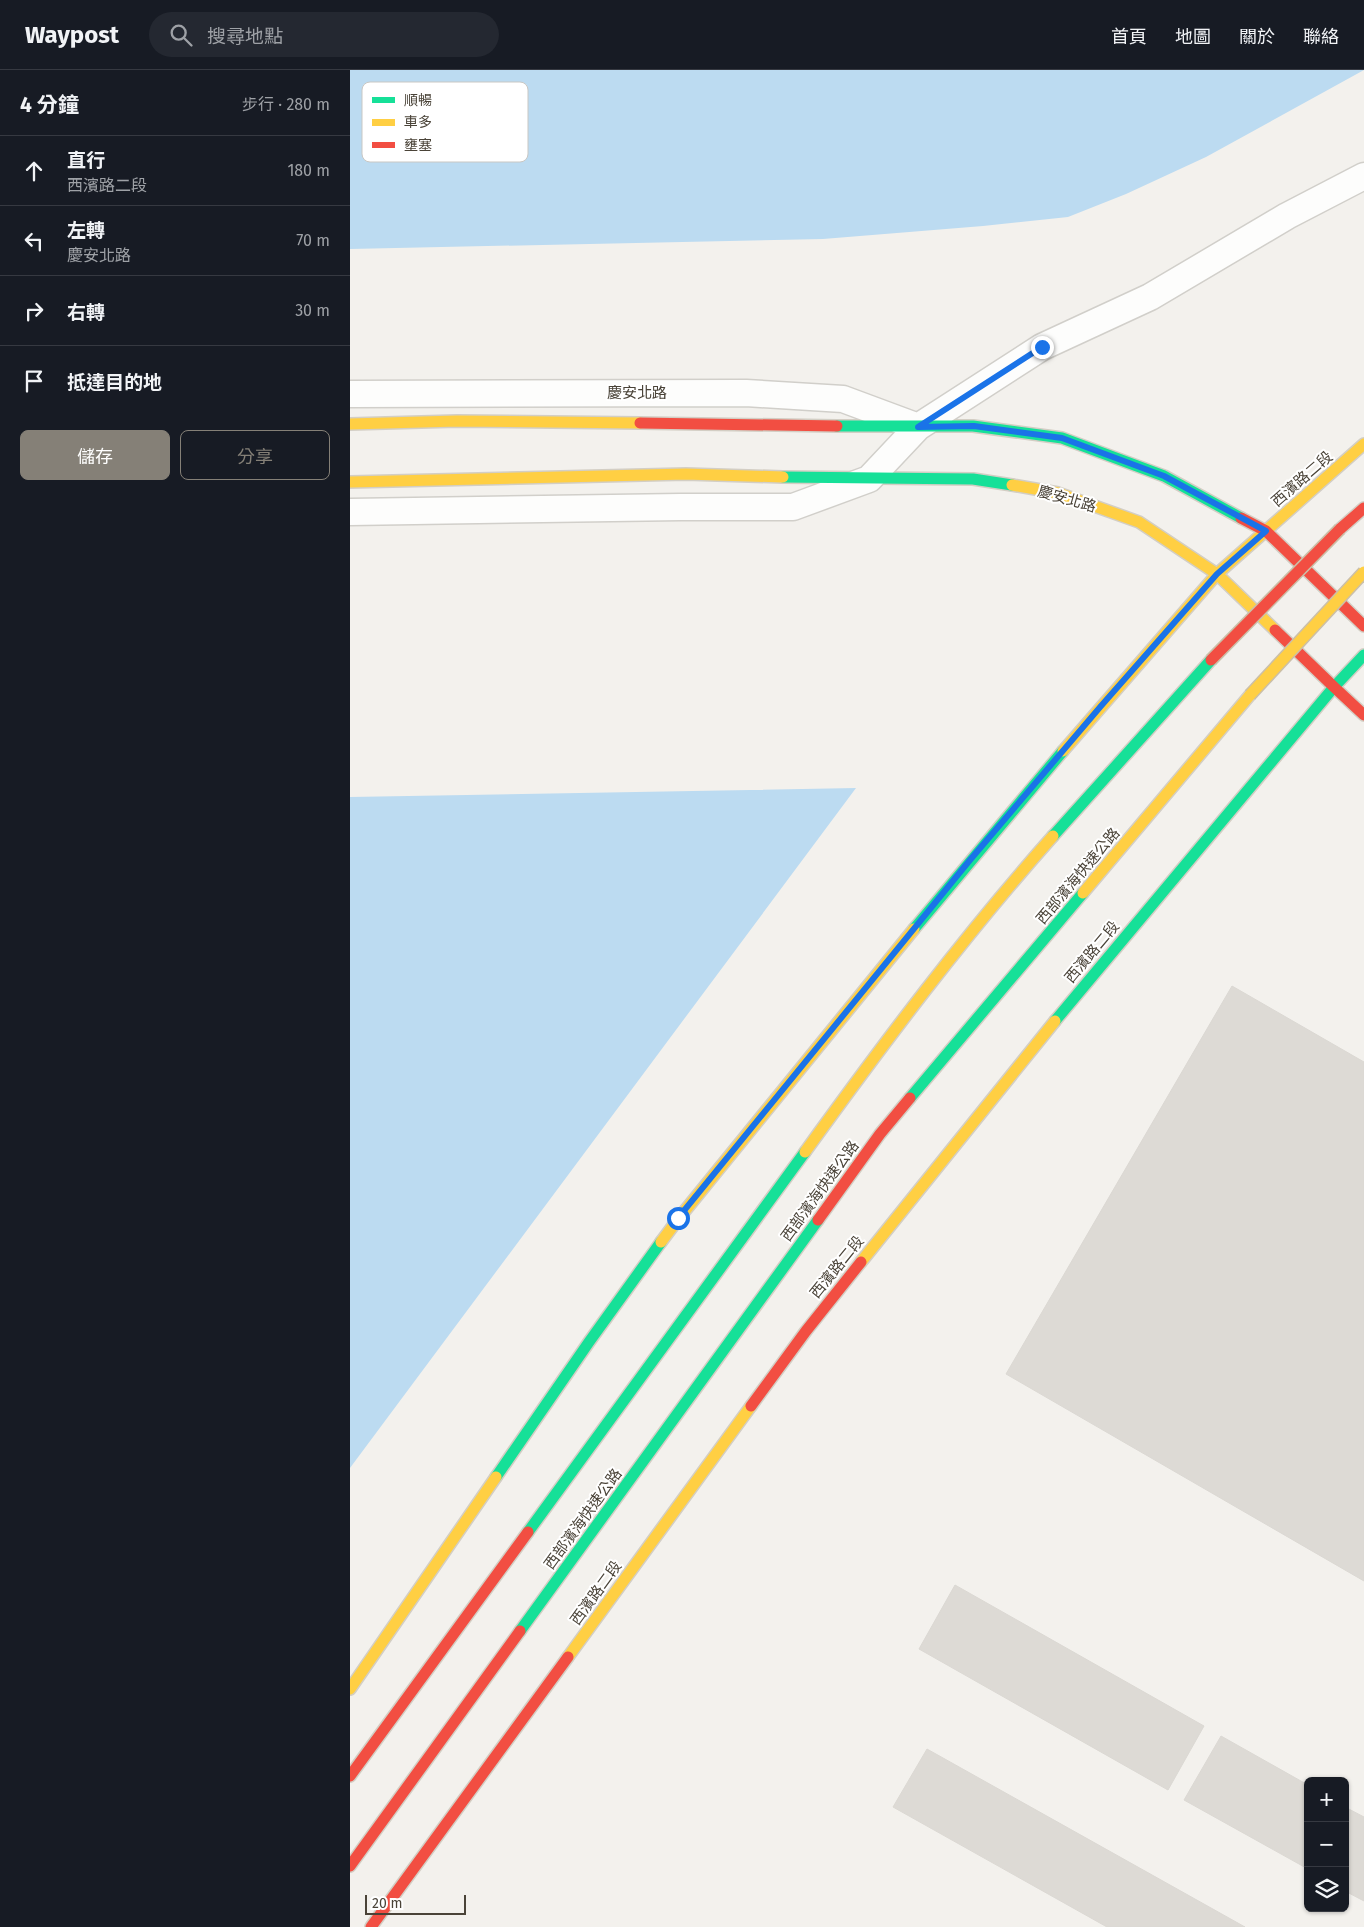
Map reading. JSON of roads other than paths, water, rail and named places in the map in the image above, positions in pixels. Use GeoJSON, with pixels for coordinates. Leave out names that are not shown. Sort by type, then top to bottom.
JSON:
{"type":"FeatureCollection","features":[{"type":"Feature","properties":{"kind":"main road","name":"慶安北路"},"geometry":{"type":"LineString","coordinates":[[350,424],[458,421],[918,427],[974,426],[1062,438],[1164,476],[1266,531],[1364,626]]}},
{"type":"Feature","properties":{"kind":"main road","name":"西濱路二段"},"geometry":{"type":"LineString","coordinates":[[350,1689],[589,1342],[678,1218],[970,860],[1101,706],[1217,574],[1364,444]]}},
{"type":"Feature","properties":{"kind":"main road","name":"慶安北路"},"geometry":{"type":"LineString","coordinates":[[350,482],[686,474],[869,479],[974,479],[1058,493],[1139,522],[1217,574],[1364,715]]}},
{"type":"Feature","properties":{"kind":"main road"},"geometry":{"type":"LineString","coordinates":[[350,1776],[886,1040],[1022,871],[1212,660],[1364,508]]}},
{"type":"Feature","properties":{"kind":"main road","name":"西部濱海快速公路"},"geometry":{"type":"LineString","coordinates":[[350,1866],[880,1134],[1250,695],[1364,572]]}},
{"type":"Feature","properties":{"kind":"main road","name":"西濱路二段"},"geometry":{"type":"LineString","coordinates":[[370,1927],[806,1330],[1093,974],[1334,687],[1364,655]]}},
{"type":"Feature","properties":{"kind":"street"},"geometry":{"type":"LineString","coordinates":[[869,479],[918,427],[1042,347],[1150,297],[1287,216],[1364,176]]}},
{"type":"Feature","properties":{"kind":"street","name":"慶安北路"},"geometry":{"type":"LineString","coordinates":[[350,394],[746,392],[843,399],[918,427]]}},
{"type":"Feature","properties":{"kind":"street","name":"慶安北路"},"geometry":{"type":"LineString","coordinates":[[350,512],[793,507],[869,479]]}},
{"type":"Feature","properties":{"kind":"water"},"geometry":{"type":"Polygon","coordinates":[[[350,70],[1364,70],[1206,157],[1126,194],[1068,217],[823,239],[350,249],[350,70]]]}},
{"type":"Feature","properties":{"kind":"water"},"geometry":{"type":"Polygon","coordinates":[[[856,788],[350,1468],[350,797],[856,788]]]}}]}
